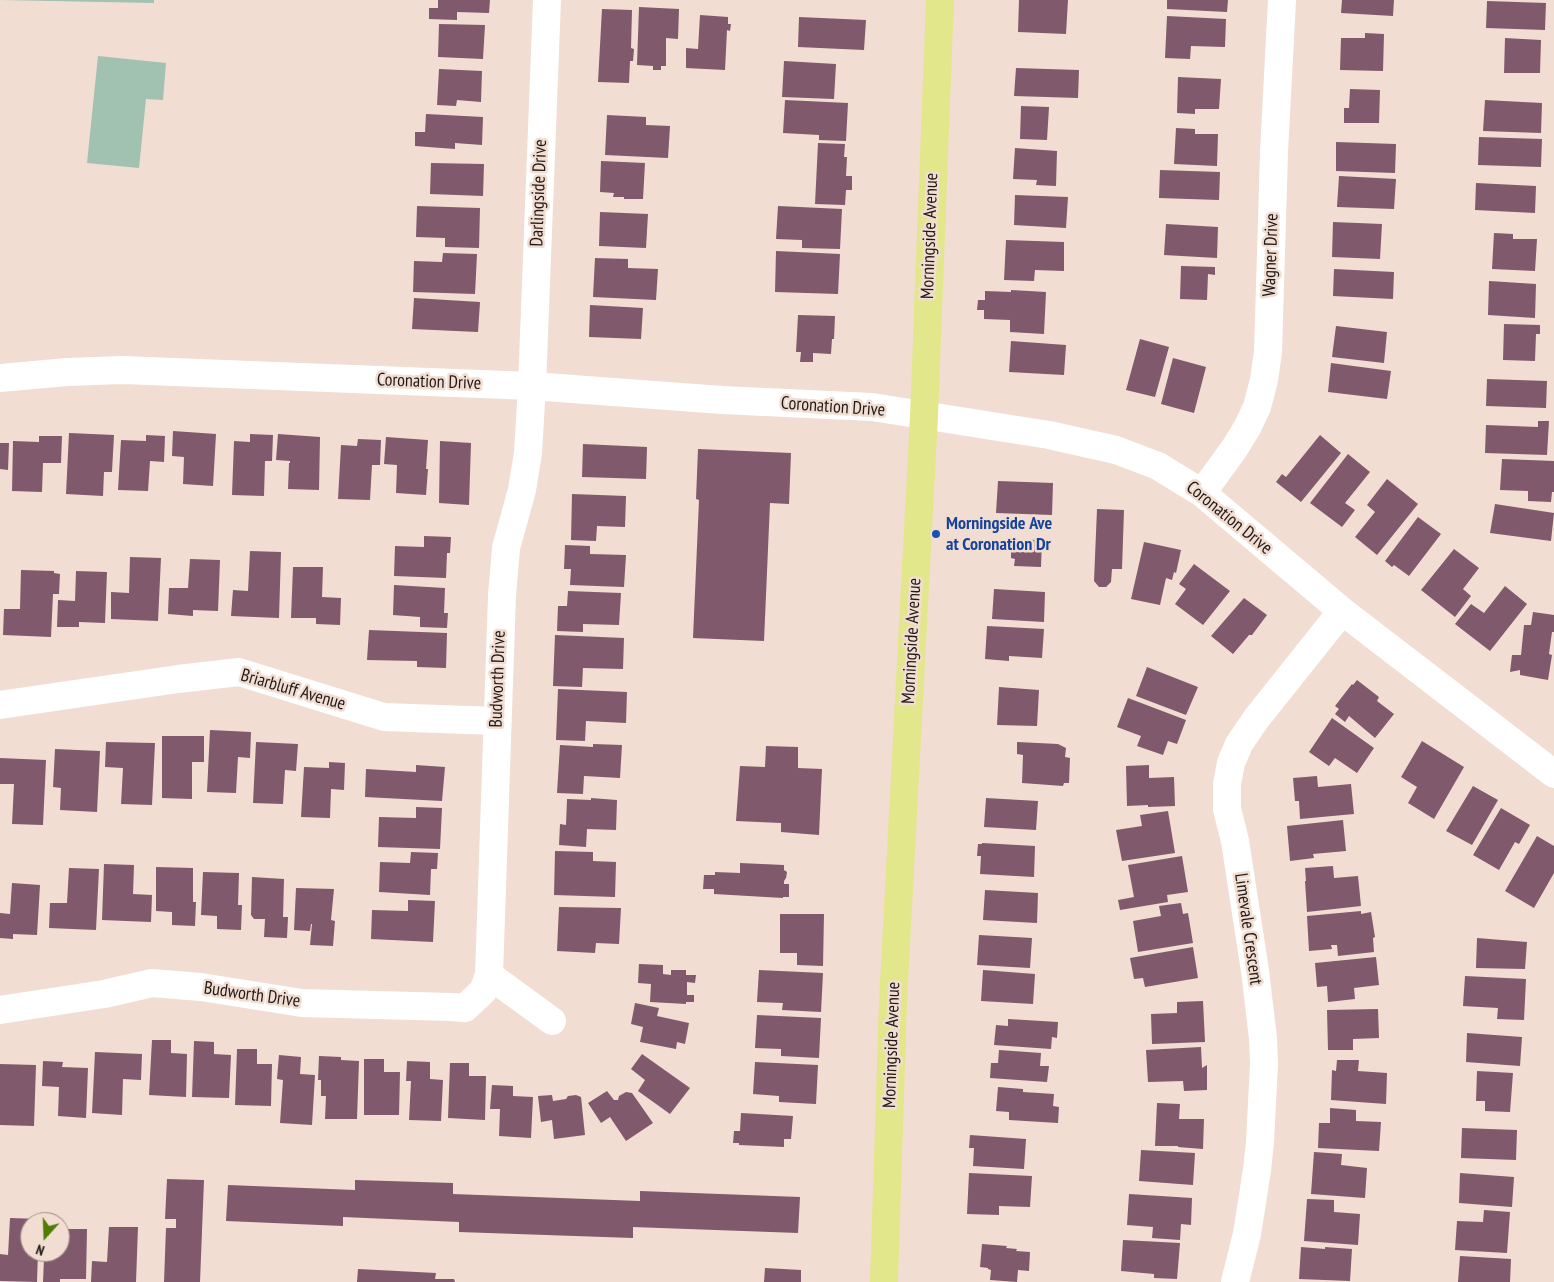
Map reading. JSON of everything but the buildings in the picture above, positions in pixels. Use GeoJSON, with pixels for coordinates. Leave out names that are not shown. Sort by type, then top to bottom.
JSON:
{"type":"FeatureCollection","features":[{"type":"Feature","properties":{"kind":"main road","name":"Morningside Avenue"},"geometry":{"type":"LineString","coordinates":[[884,1282],[893,1002],[924,416],[940,0]]}},
{"type":"Feature","properties":{"kind":"street","name":"Darlingside Drive"},"geometry":{"type":"LineString","coordinates":[[532,386],[547,0]]}},
{"type":"Feature","properties":{"kind":"street","name":"Wagner Drive"},"geometry":{"type":"LineString","coordinates":[[1202,493],[1247,428],[1257,407],[1264,380],[1268,352],[1274,152],[1282,0]]}},
{"type":"Feature","properties":{"kind":"street","name":"Coronation Drive"},"geometry":{"type":"LineString","coordinates":[[0,378],[67,372],[123,370],[532,386],[722,400],[872,407],[1049,435],[1116,450],[1158,466],[1202,493],[1342,611],[1551,767]]}},
{"type":"Feature","properties":{"kind":"street","name":"Budworth Drive"},"geometry":{"type":"LineString","coordinates":[[0,1010],[104,994],[152,983],[201,987],[302,1003],[465,1008],[483,992],[488,975],[502,595],[506,548],[522,490],[528,452],[532,386]]}},
{"type":"Feature","properties":{"kind":"street","name":"Limevale Crescent"},"geometry":{"type":"LineString","coordinates":[[1235,1282],[1247,1234],[1260,1142],[1264,1064],[1263,1038],[1255,971],[1235,841],[1227,809],[1227,784],[1231,763],[1236,750],[1251,725],[1342,611]]}},
{"type":"Feature","properties":{"kind":"street","name":"Briarbluff Avenue"},"geometry":{"type":"LineString","coordinates":[[0,705],[239,672],[384,717],[496,721]]}},
{"type":"Feature","properties":{"kind":"street"},"geometry":{"type":"LineString","coordinates":[[488,975],[552,1021]]}},
{"type":"Feature","properties":{"kind":"green space"},"geometry":{"type":"Polygon","coordinates":[[[0,0],[154,0],[154,3],[0,0]]]}},
{"type":"Feature","properties":{"kind":"green space"},"geometry":{"type":"Polygon","coordinates":[[[98,56],[166,63],[163,100],[146,99],[139,168],[87,163],[98,56]]]}},
{"type":"Feature","properties":{"kind":"place","name":"Morningside Ave at Coronation Dr"},"geometry":{"type":"Point","coordinates":[936,534]}}]}
